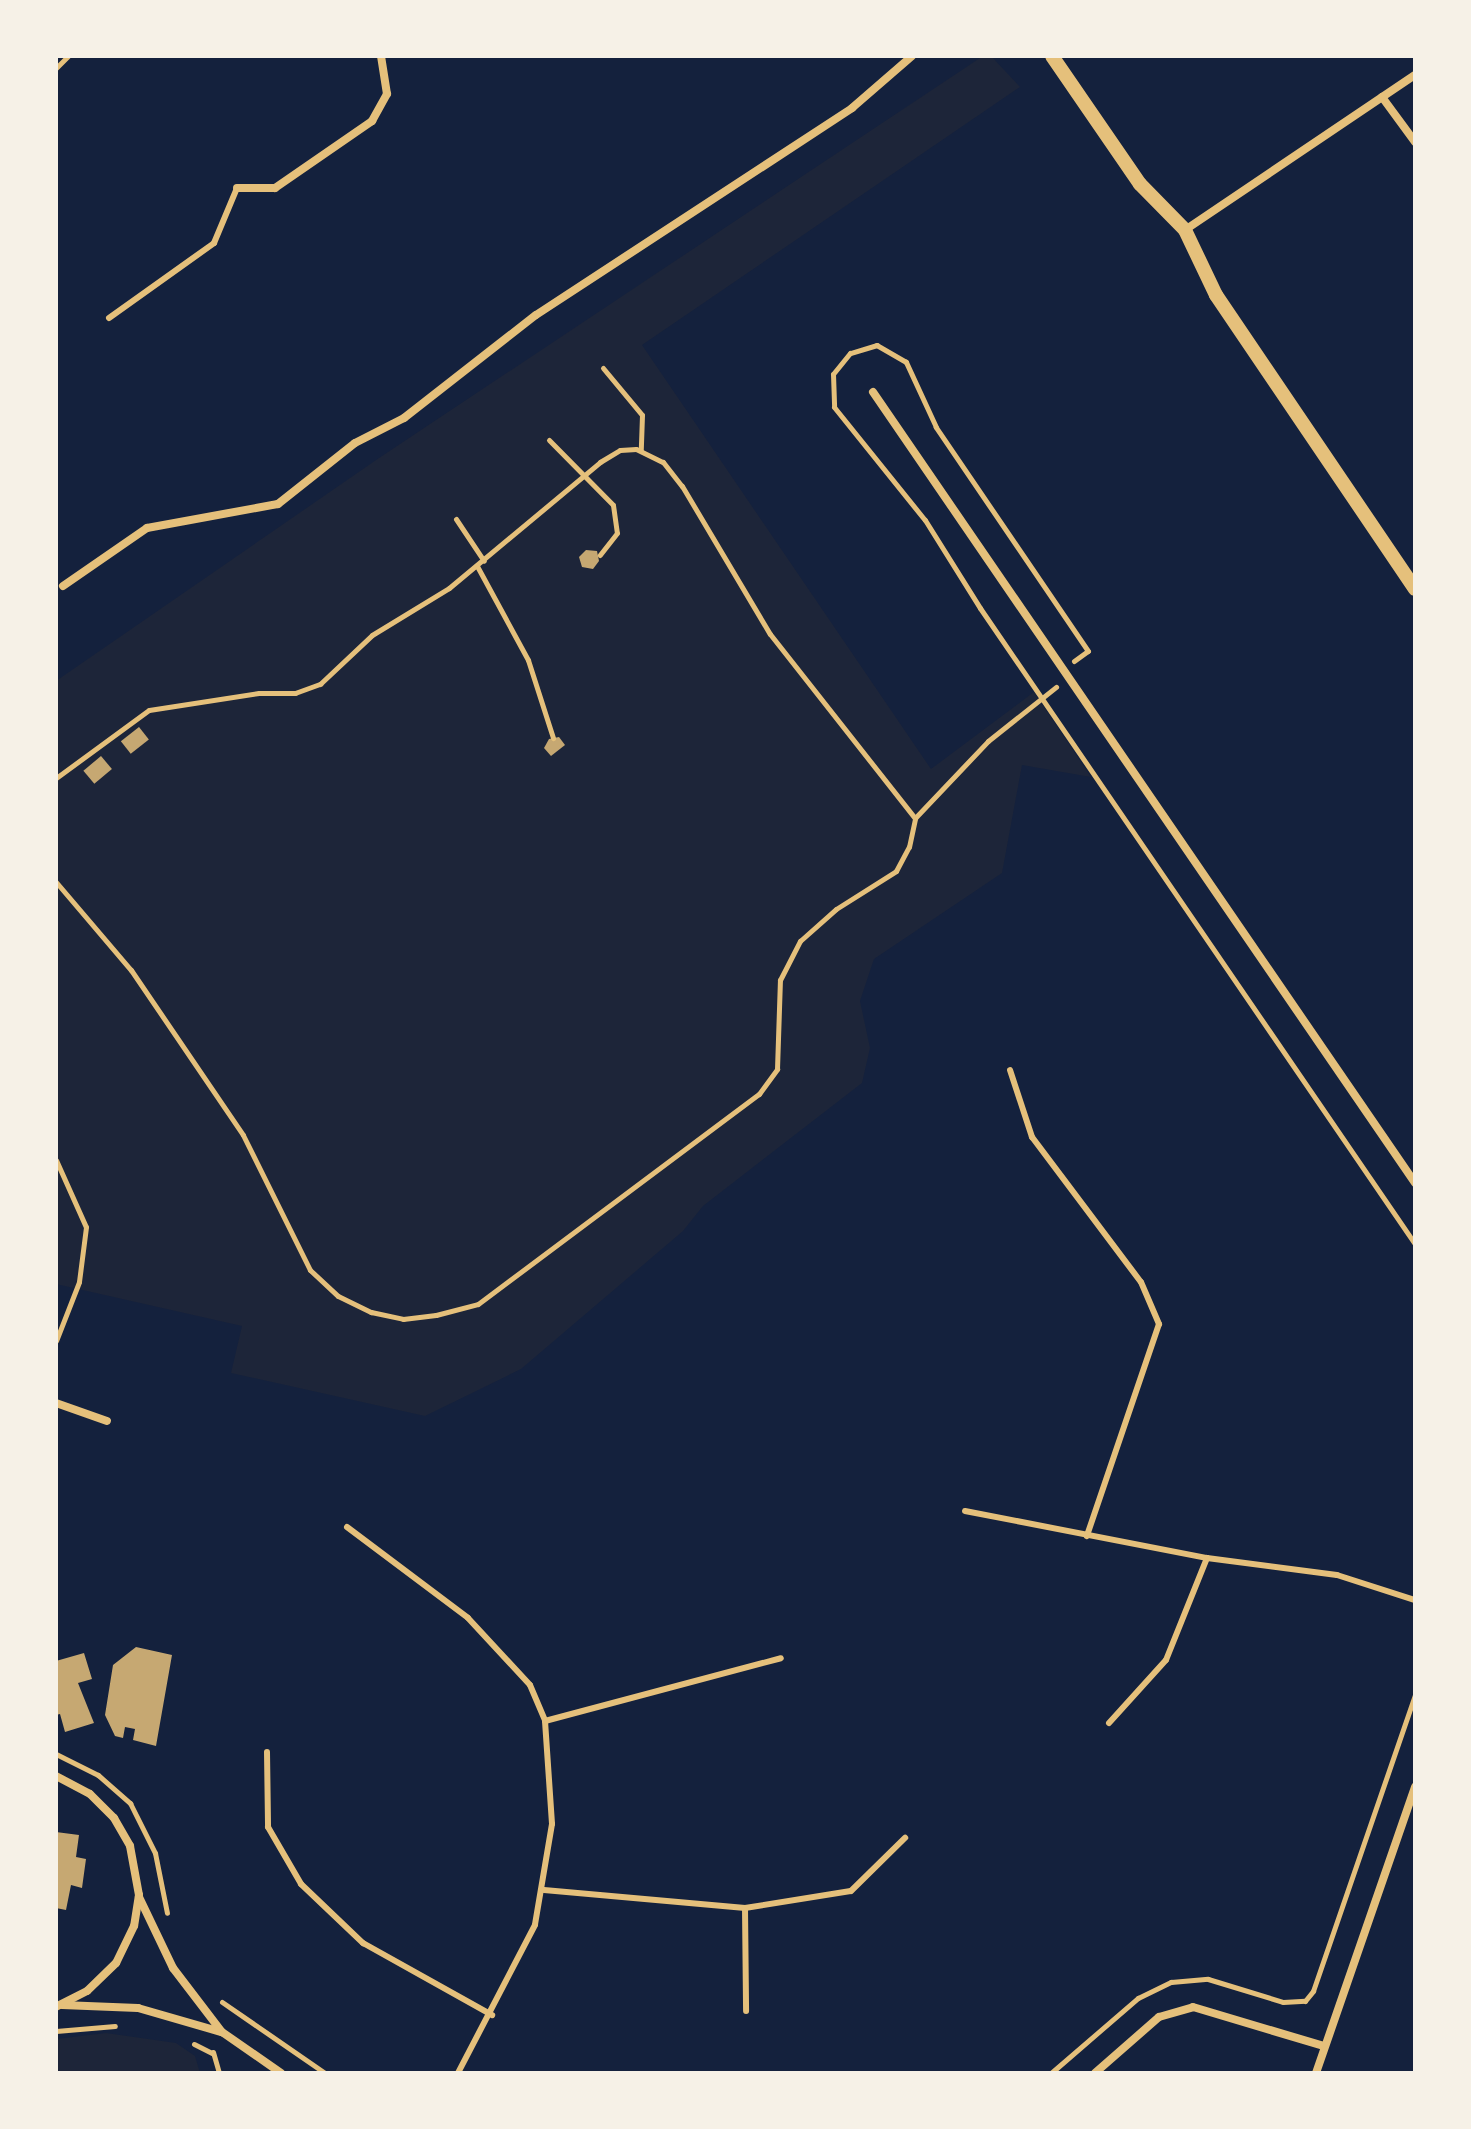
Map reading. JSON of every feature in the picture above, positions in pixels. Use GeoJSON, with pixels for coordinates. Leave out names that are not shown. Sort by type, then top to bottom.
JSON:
{"type":"FeatureCollection","features":[{"type":"Feature","properties":{"kind":"street"},"geometry":{"type":"LineString","coordinates":[[237,188],[275,188],[372,121],[387,94],[381,56]]}},
{"type":"Feature","properties":{"kind":"street"},"geometry":{"type":"LineString","coordinates":[[63,586],[147,528],[278,504],[355,443],[404,418],[536,315],[852,108],[912,56]]}},
{"type":"Feature","properties":{"kind":"street"},"geometry":{"type":"LineString","coordinates":[[1052,56],[1140,184],[1185,230],[1216,295],[1415,589]]}},
{"type":"Feature","properties":{"kind":"street"},"geometry":{"type":"LineString","coordinates":[[1185,230],[1415,75]]}},
{"type":"Feature","properties":{"kind":"street"},"geometry":{"type":"LineString","coordinates":[[1382,97],[1415,142]]}},
{"type":"Feature","properties":{"kind":"street"},"geometry":{"type":"LineString","coordinates":[[873,392],[1070,674],[1415,1183]]}},
{"type":"Feature","properties":{"kind":"street"},"geometry":{"type":"LineString","coordinates":[[56,1403],[107,1421]]}},
{"type":"Feature","properties":{"kind":"street"},"geometry":{"type":"LineString","coordinates":[[56,1776],[90,1794],[114,1818],[133,1854],[139,1895],[173,1968],[222,2032],[276,2072]]}},
{"type":"Feature","properties":{"kind":"street"},"geometry":{"type":"LineString","coordinates":[[1316,2073],[1415,1787]]}},
{"type":"Feature","properties":{"kind":"street"},"geometry":{"type":"LineString","coordinates":[[59,2006],[87,1991],[116,1963],[134,1926],[139,1895]]}},
{"type":"Feature","properties":{"kind":"street"},"geometry":{"type":"LineString","coordinates":[[59,2006],[138,2008],[222,2032]]}},
{"type":"Feature","properties":{"kind":"street"},"geometry":{"type":"LineString","coordinates":[[1095,2073],[1159,2017],[1193,2007],[1324,2046]]}},
{"type":"Feature","properties":{"kind":"lane"},"geometry":{"type":"LineString","coordinates":[[109,318],[214,243],[237,188]]}},
{"type":"Feature","properties":{"kind":"lane"},"geometry":{"type":"LineString","coordinates":[[1010,1070],[1032,1137],[1141,1282],[1159,1324],[1087,1536]]}},
{"type":"Feature","properties":{"kind":"lane"},"geometry":{"type":"LineString","coordinates":[[965,1511],[1207,1558],[1337,1575],[1415,1600]]}},
{"type":"Feature","properties":{"kind":"lane"},"geometry":{"type":"LineString","coordinates":[[347,1527],[468,1618],[530,1685],[545,1721],[552,1824],[544,1890],[535,1925],[492,2015],[458,2073]]}},
{"type":"Feature","properties":{"kind":"lane"},"geometry":{"type":"LineString","coordinates":[[1109,1723],[1166,1660],[1207,1558]]}},
{"type":"Feature","properties":{"kind":"lane"},"geometry":{"type":"LineString","coordinates":[[545,1721],[649,1689],[781,1658]]}},
{"type":"Feature","properties":{"kind":"lane"},"geometry":{"type":"LineString","coordinates":[[267,1752],[268,1827],[301,1884],[363,1943],[492,2015]]}},
{"type":"Feature","properties":{"kind":"lane"},"geometry":{"type":"LineString","coordinates":[[544,1890],[745,1908],[851,1891],[905,1838]]}},
{"type":"Feature","properties":{"kind":"lane"},"geometry":{"type":"LineString","coordinates":[[745,1908],[746,2011]]}},
{"type":"Feature","properties":{"kind":"path"},"geometry":{"type":"LineString","coordinates":[[56,68],[68,56]]}},
{"type":"Feature","properties":{"kind":"path"},"geometry":{"type":"LineString","coordinates":[[603,368],[642,415],[641,450]]}},
{"type":"Feature","properties":{"kind":"path"},"geometry":{"type":"LineString","coordinates":[[549,440],[613,505],[619,522],[612,545],[600,555]]}},
{"type":"Feature","properties":{"kind":"path"},"geometry":{"type":"LineString","coordinates":[[56,778],[149,710],[244,694],[295,693],[320,684],[372,635],[484,561],[620,450],[641,450],[663,462],[682,486],[770,634],[915,818]]}},
{"type":"Feature","properties":{"kind":"path"},"geometry":{"type":"LineString","coordinates":[[456,519],[484,561]]}},
{"type":"Feature","properties":{"kind":"path"},"geometry":{"type":"LineString","coordinates":[[477,566],[528,660],[553,738]]}},
{"type":"Feature","properties":{"kind":"path"},"geometry":{"type":"LineString","coordinates":[[56,882],[131,970],[243,1135],[310,1270],[338,1296],[371,1312],[403,1319],[478,1304],[759,1094],[777,1069],[776,1001],[788,960],[819,923],[896,871],[909,847],[915,818],[988,741],[1070,674]]}},
{"type":"Feature","properties":{"kind":"path"},"geometry":{"type":"LineString","coordinates":[[56,1160],[86,1227],[79,1282],[56,1341]]}},
{"type":"Feature","properties":{"kind":"path"},"geometry":{"type":"LineString","coordinates":[[1051,2073],[1138,1998],[1171,1982],[1208,1979],[1283,2002],[1305,2001],[1313,1991],[1415,1695]]}},
{"type":"Feature","properties":{"kind":"path"},"geometry":{"type":"LineString","coordinates":[[56,1754],[98,1775],[130,1803],[155,1853],[171,1928]]}},
{"type":"Feature","properties":{"kind":"path"},"geometry":{"type":"LineString","coordinates":[[210,1989],[240,2017],[325,2073]]}},
{"type":"Feature","properties":{"kind":"path"},"geometry":{"type":"LineString","coordinates":[[56,2031],[123,2026]]}},
{"type":"Feature","properties":{"kind":"path"},"geometry":{"type":"LineString","coordinates":[[185,2040],[212,2053]]}},
{"type":"Feature","properties":{"kind":"shaded area"},"geometry":{"type":"Polygon","coordinates":[[[983,56],[991,56],[1020,87],[642,345],[931,769],[1034,692],[1091,777],[1022,765],[1002,873],[874,959],[860,1001],[870,1048],[862,1083],[703,1206],[683,1231],[521,1369],[425,1416],[231,1373],[242,1326],[56,1284],[56,681],[379,458],[983,56]]]}},
{"type":"Feature","properties":{"kind":"shaded area"},"geometry":{"type":"Polygon","coordinates":[[[106,2033],[176,2043],[195,2056],[200,2073],[56,2073],[56,2039],[106,2033]]]}},
{"type":"Feature","properties":{"kind":"building"},"geometry":{"type":"Polygon","coordinates":[[[586,550],[597,551],[599,561],[593,569],[582,567],[579,557],[586,550]]]}},
{"type":"Feature","properties":{"kind":"building"},"geometry":{"type":"Polygon","coordinates":[[[139,727],[149,740],[131,754],[121,741],[139,727]]]}},
{"type":"Feature","properties":{"kind":"building"},"geometry":{"type":"Polygon","coordinates":[[[559,737],[565,745],[551,756],[544,748],[549,739],[559,737]]]}},
{"type":"Feature","properties":{"kind":"building"},"geometry":{"type":"Polygon","coordinates":[[[101,756],[112,769],[94,784],[83,771],[101,756]]]}},
{"type":"Feature","properties":{"kind":"building"},"geometry":{"type":"Polygon","coordinates":[[[136,1647],[172,1655],[156,1746],[133,1740],[135,1729],[125,1727],[123,1738],[115,1736],[105,1715],[113,1665],[136,1647]]]}},
{"type":"Feature","properties":{"kind":"building"},"geometry":{"type":"Polygon","coordinates":[[[84,1653],[92,1679],[78,1683],[94,1723],[65,1732],[60,1714],[56,1715],[56,1661],[84,1653]]]}},
{"type":"Feature","properties":{"kind":"building"},"geometry":{"type":"Polygon","coordinates":[[[56,1832],[79,1835],[76,1857],[86,1859],[82,1888],[71,1885],[66,1910],[56,1908],[56,1832]]]}}]}
